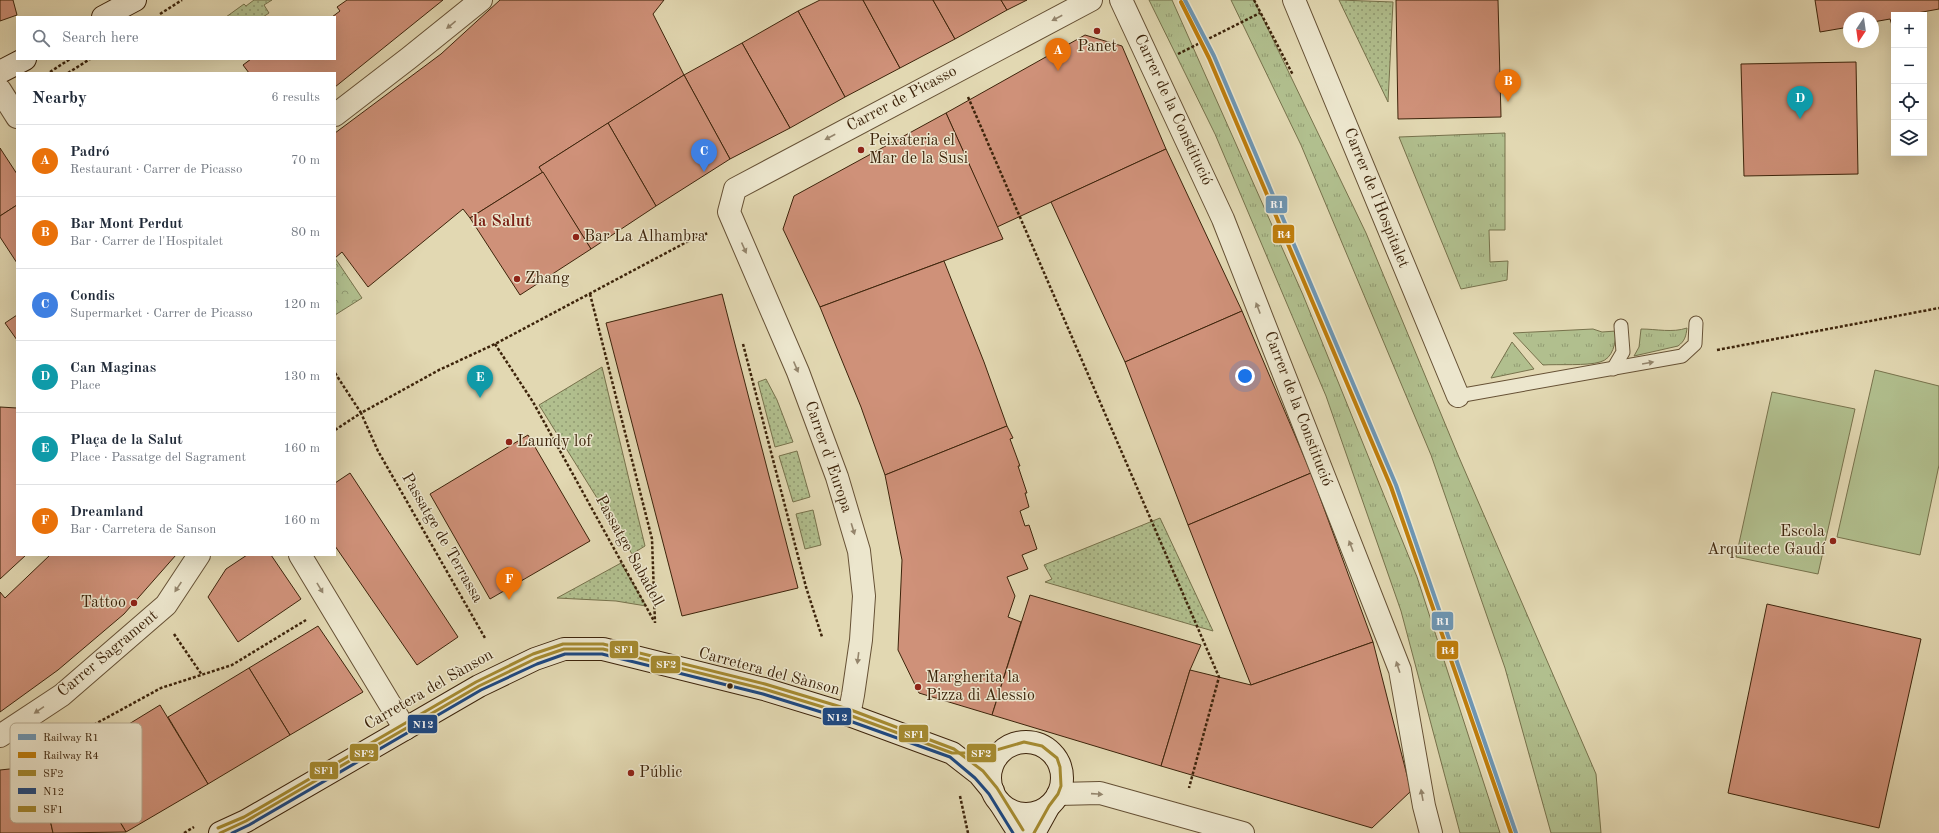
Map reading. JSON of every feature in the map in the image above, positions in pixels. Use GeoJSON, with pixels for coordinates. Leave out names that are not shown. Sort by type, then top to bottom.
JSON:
{"type":"FeatureCollection","features":[{"type":"Feature","properties":{"kind":"street"},"geometry":{"type":"LineString","coordinates":[[105,16],[135,0]]}},
{"type":"Feature","properties":{"kind":"street"},"geometry":{"type":"LineString","coordinates":[[336,113],[409,58],[481,0]]}},
{"type":"Feature","properties":{"kind":"street","name":"Carrer de Picasso"},"geometry":{"type":"LineString","coordinates":[[731,218],[735,189],[1091,0]]}},
{"type":"Feature","properties":{"kind":"street","name":"Carrer de la Constitució"},"geometry":{"type":"LineString","coordinates":[[1121,0],[1224,219],[1400,670],[1424,806],[1431,833]]}},
{"type":"Feature","properties":{"kind":"street","name":"Carrer de l'Hospitalet"},"geometry":{"type":"LineString","coordinates":[[1294,0],[1458,396]]}},
{"type":"Feature","properties":{"kind":"street"},"geometry":{"type":"LineString","coordinates":[[0,72],[23,60]]}},
{"type":"Feature","properties":{"kind":"street"},"geometry":{"type":"LineString","coordinates":[[0,90],[16,115]]}},
{"type":"Feature","properties":{"kind":"street","name":"Carrer d' Europa"},"geometry":{"type":"LineString","coordinates":[[731,218],[798,372],[837,477],[859,551],[864,596],[861,640],[849,715]]}},
{"type":"Feature","properties":{"kind":"street","name":"Carrer Sagrament"},"geometry":{"type":"LineString","coordinates":[[20,723],[62,695],[166,605],[198,556]]}},
{"type":"Feature","properties":{"kind":"street"},"geometry":{"type":"LineString","coordinates":[[301,556],[405,729]]}},
{"type":"Feature","properties":{"kind":"street"},"geometry":{"type":"LineString","coordinates":[[220,833],[246,821],[479,686],[535,659],[564,649],[603,649],[764,689],[849,715],[952,753],[979,774],[995,795],[1019,833]]}},
{"type":"Feature","properties":{"kind":"street","name":"Carrer Sagrament"},"geometry":{"type":"LineString","coordinates":[[0,736],[10,729]]}},
{"type":"Feature","properties":{"kind":"street"},"geometry":{"type":"LineString","coordinates":[[952,753],[986,753],[1024,742],[1042,746],[1050,752],[1056,758],[1060,767],[1062,786],[1034,833]]}},
{"type":"Feature","properties":{"kind":"street"},"geometry":{"type":"LineString","coordinates":[[1006,748],[999,754],[992,767],[991,781],[995,795],[1012,811],[1031,813],[1054,800],[1100,793],[1180,817],[1243,833]]}},
{"type":"Feature","properties":{"kind":"lane"},"geometry":{"type":"LineString","coordinates":[[1458,396],[1682,356],[1695,344],[1696,323]]}},
{"type":"Feature","properties":{"kind":"lane"},"geometry":{"type":"LineString","coordinates":[[1613,369],[1623,352],[1621,326]]}},
{"type":"Feature","properties":{"kind":"path"},"geometry":{"type":"LineString","coordinates":[[157,16],[182,0]]}},
{"type":"Feature","properties":{"kind":"path"},"geometry":{"type":"LineString","coordinates":[[1174,56],[1260,13],[1254,0]]}},
{"type":"Feature","properties":{"kind":"path"},"geometry":{"type":"LineString","coordinates":[[50,72],[68,60]]}},
{"type":"Feature","properties":{"kind":"path"},"geometry":{"type":"LineString","coordinates":[[70,72],[88,60]]}},
{"type":"Feature","properties":{"kind":"path"},"geometry":{"type":"LineString","coordinates":[[956,71],[1219,678],[1180,817]]}},
{"type":"Feature","properties":{"kind":"path"},"geometry":{"type":"LineString","coordinates":[[336,429],[361,413],[439,370],[495,344],[731,218]]}},
{"type":"Feature","properties":{"kind":"path","name":"Passatge Sabadell"},"geometry":{"type":"LineString","coordinates":[[495,344],[533,402],[655,623],[652,539],[590,294]]}},
{"type":"Feature","properties":{"kind":"path"},"geometry":{"type":"LineString","coordinates":[[1682,356],[1939,308]]}},
{"type":"Feature","properties":{"kind":"path"},"geometry":{"type":"LineString","coordinates":[[743,344],[806,587],[822,637]]}},
{"type":"Feature","properties":{"kind":"path","name":"Passatge de Terrassa"},"geometry":{"type":"LineString","coordinates":[[336,375],[361,413],[378,451],[485,638]]}},
{"type":"Feature","properties":{"kind":"path"},"geometry":{"type":"LineString","coordinates":[[97,723],[161,688],[232,665],[330,605]]}},
{"type":"Feature","properties":{"kind":"path"},"geometry":{"type":"LineString","coordinates":[[170,628],[202,675]]}},
{"type":"Feature","properties":{"kind":"path"},"geometry":{"type":"LineString","coordinates":[[184,833],[197,825]]}},
{"type":"Feature","properties":{"kind":"green space"},"geometry":{"type":"Polygon","coordinates":[[[254,0],[272,0],[264,5],[269,13],[264,16],[227,16],[244,4],[246,6],[254,0]]]}},
{"type":"Feature","properties":{"kind":"green space"},"geometry":{"type":"Polygon","coordinates":[[[1149,0],[1172,0],[1303,295],[1417,577],[1500,833],[1460,833],[1401,611],[1326,396],[1215,134],[1149,0]]]}},
{"type":"Feature","properties":{"kind":"green space"},"geometry":{"type":"Polygon","coordinates":[[[1231,0],[1254,0],[1366,233],[1458,455],[1596,774],[1601,833],[1551,833],[1505,668],[1431,455],[1301,145],[1231,0]]]}},
{"type":"Feature","properties":{"kind":"green space"},"geometry":{"type":"Polygon","coordinates":[[[1339,0],[1393,2],[1388,102],[1339,0]]]}},
{"type":"Feature","properties":{"kind":"green space"},"geometry":{"type":"Polygon","coordinates":[[[1505,133],[1505,230],[1489,230],[1490,262],[1508,261],[1507,280],[1461,289],[1399,137],[1505,133]]]}},
{"type":"Feature","properties":{"kind":"green space"},"geometry":{"type":"Polygon","coordinates":[[[336,259],[362,298],[336,314],[336,259]]]}},
{"type":"Feature","properties":{"kind":"green space"},"geometry":{"type":"Polygon","coordinates":[[[1687,328],[1685,338],[1678,346],[1634,356],[1639,347],[1641,329],[1670,331],[1687,328]]]}},
{"type":"Feature","properties":{"kind":"green space"},"geometry":{"type":"Polygon","coordinates":[[[1593,329],[1602,332],[1616,331],[1613,350],[1608,357],[1600,362],[1580,364],[1543,365],[1513,333],[1593,329]]]}},
{"type":"Feature","properties":{"kind":"green space"},"geometry":{"type":"Polygon","coordinates":[[[1512,342],[1534,369],[1491,378],[1512,342]]]}},
{"type":"Feature","properties":{"kind":"green space"},"geometry":{"type":"Polygon","coordinates":[[[602,367],[645,546],[632,554],[539,405],[602,367]]]}},
{"type":"Feature","properties":{"kind":"green space"},"geometry":{"type":"Polygon","coordinates":[[[1875,370],[1939,386],[1939,465],[1920,555],[1837,537],[1875,370]]]}},
{"type":"Feature","properties":{"kind":"green space"},"geometry":{"type":"Polygon","coordinates":[[[766,379],[777,400],[793,442],[775,447],[758,382],[766,379]]]}},
{"type":"Feature","properties":{"kind":"green space"},"geometry":{"type":"Polygon","coordinates":[[[1772,392],[1855,409],[1818,574],[1736,557],[1772,392]]]}},
{"type":"Feature","properties":{"kind":"green space"},"geometry":{"type":"Polygon","coordinates":[[[797,451],[810,497],[793,502],[779,456],[797,451]]]}},
{"type":"Feature","properties":{"kind":"green space"},"geometry":{"type":"Polygon","coordinates":[[[813,510],[821,545],[805,549],[796,514],[813,510]]]}},
{"type":"Feature","properties":{"kind":"green space"},"geometry":{"type":"Polygon","coordinates":[[[1160,518],[1213,631],[1045,582],[1052,579],[1044,565],[1160,518]]]}},
{"type":"Feature","properties":{"kind":"green space"},"geometry":{"type":"Polygon","coordinates":[[[621,563],[646,606],[616,601],[557,598],[621,563]]]}},
{"type":"Feature","properties":{"kind":"building"},"geometry":{"type":"Polygon","coordinates":[[[0,0],[13,0],[17,15],[0,21],[0,0]]]}},
{"type":"Feature","properties":{"kind":"building"},"geometry":{"type":"Polygon","coordinates":[[[347,0],[443,0],[336,86],[336,72],[248,72],[243,65],[250,60],[336,60],[336,16],[333,16],[340,11],[337,7],[347,0]]]}},
{"type":"Feature","properties":{"kind":"building"},"geometry":{"type":"Polygon","coordinates":[[[500,0],[664,0],[653,14],[684,75],[539,167],[543,172],[470,218],[463,209],[368,287],[342,252],[336,257],[336,132],[441,54],[500,0]]]}},
{"type":"Feature","properties":{"kind":"building"},"geometry":{"type":"Polygon","coordinates":[[[820,0],[863,0],[900,68],[845,97],[798,11],[820,0]]]}},
{"type":"Feature","properties":{"kind":"building"},"geometry":{"type":"Polygon","coordinates":[[[863,0],[933,0],[955,39],[900,68],[863,0]]]}},
{"type":"Feature","properties":{"kind":"building"},"geometry":{"type":"Polygon","coordinates":[[[933,0],[1001,0],[1007,10],[955,39],[933,0]]]}},
{"type":"Feature","properties":{"kind":"building"},"geometry":{"type":"Polygon","coordinates":[[[1001,0],[1027,0],[1007,10],[1001,0]]]}},
{"type":"Feature","properties":{"kind":"building"},"geometry":{"type":"Polygon","coordinates":[[[1396,0],[1498,0],[1501,117],[1398,119],[1396,0]]]}},
{"type":"Feature","properties":{"kind":"building"},"geometry":{"type":"Polygon","coordinates":[[[1815,0],[1939,0],[1939,9],[1922,12],[1891,12],[1891,22],[1890,19],[1879,21],[1879,12],[1843,12],[1843,28],[1820,32],[1815,0]]]}},
{"type":"Feature","properties":{"kind":"building"},"geometry":{"type":"Polygon","coordinates":[[[798,11],[845,97],[790,128],[742,43],[798,11]]]}},
{"type":"Feature","properties":{"kind":"building"},"geometry":{"type":"Polygon","coordinates":[[[1085,35],[1122,46],[1166,149],[997,227],[946,113],[1085,35]]]}},
{"type":"Feature","properties":{"kind":"building"},"geometry":{"type":"Polygon","coordinates":[[[742,43],[790,128],[730,159],[684,75],[742,43]]]}},
{"type":"Feature","properties":{"kind":"building"},"geometry":{"type":"Polygon","coordinates":[[[1856,62],[1858,174],[1744,176],[1741,64],[1856,62]]]}},
{"type":"Feature","properties":{"kind":"building"},"geometry":{"type":"Polygon","coordinates":[[[684,75],[730,159],[656,206],[608,123],[684,75]]]}},
{"type":"Feature","properties":{"kind":"building"},"geometry":{"type":"Polygon","coordinates":[[[946,113],[1003,239],[820,307],[783,229],[794,196],[946,113]]]}},
{"type":"Feature","properties":{"kind":"building"},"geometry":{"type":"Polygon","coordinates":[[[608,123],[656,206],[591,249],[539,167],[608,123]]]}},
{"type":"Feature","properties":{"kind":"building"},"geometry":{"type":"Polygon","coordinates":[[[0,148],[16,172],[16,206],[0,216],[0,148]]]}},
{"type":"Feature","properties":{"kind":"building"},"geometry":{"type":"Polygon","coordinates":[[[1166,149],[1242,311],[1125,362],[1051,202],[1166,149]]]}},
{"type":"Feature","properties":{"kind":"building"},"geometry":{"type":"Polygon","coordinates":[[[543,172],[591,249],[520,295],[470,218],[543,172]]]}},
{"type":"Feature","properties":{"kind":"building"},"geometry":{"type":"Polygon","coordinates":[[[16,206],[16,261],[0,237],[0,216],[16,206]]]}},
{"type":"Feature","properties":{"kind":"building"},"geometry":{"type":"Polygon","coordinates":[[[944,261],[984,362],[1007,426],[885,475],[861,407],[820,307],[944,261]]]}},
{"type":"Feature","properties":{"kind":"building"},"geometry":{"type":"Polygon","coordinates":[[[722,294],[798,588],[682,616],[606,323],[722,294]]]}},
{"type":"Feature","properties":{"kind":"building"},"geometry":{"type":"Polygon","coordinates":[[[1242,311],[1311,473],[1188,525],[1125,362],[1242,311]]]}},
{"type":"Feature","properties":{"kind":"building"},"geometry":{"type":"Polygon","coordinates":[[[16,316],[16,339],[5,323],[16,316]]]}},
{"type":"Feature","properties":{"kind":"building"},"geometry":{"type":"Polygon","coordinates":[[[0,407],[16,408],[16,556],[25,556],[0,579],[0,407]]]}},
{"type":"Feature","properties":{"kind":"building"},"geometry":{"type":"Polygon","coordinates":[[[1007,426],[1013,438],[1010,439],[1020,466],[1018,466],[1027,493],[1025,493],[1029,507],[1020,511],[1025,526],[1029,525],[1037,549],[1022,555],[1028,569],[1007,577],[1015,596],[1008,617],[1021,622],[992,715],[919,693],[898,650],[902,560],[885,475],[1007,426]]]}},
{"type":"Feature","properties":{"kind":"building"},"geometry":{"type":"Polygon","coordinates":[[[528,435],[590,541],[490,599],[430,494],[528,435]]]}},
{"type":"Feature","properties":{"kind":"building"},"geometry":{"type":"Polygon","coordinates":[[[350,473],[458,637],[417,665],[336,547],[336,482],[350,473]]]}},
{"type":"Feature","properties":{"kind":"building"},"geometry":{"type":"Polygon","coordinates":[[[1311,473],[1373,642],[1251,685],[1188,525],[1311,473]]]}},
{"type":"Feature","properties":{"kind":"building"},"geometry":{"type":"Polygon","coordinates":[[[49,556],[175,556],[124,614],[58,670],[0,712],[0,592],[5,598],[49,556]]]}},
{"type":"Feature","properties":{"kind":"building"},"geometry":{"type":"Polygon","coordinates":[[[246,556],[272,556],[301,599],[238,642],[208,597],[226,569],[246,556]]]}},
{"type":"Feature","properties":{"kind":"building"},"geometry":{"type":"Polygon","coordinates":[[[1030,595],[1201,645],[1190,670],[1161,766],[992,715],[1030,595]]]}},
{"type":"Feature","properties":{"kind":"building"},"geometry":{"type":"Polygon","coordinates":[[[1767,604],[1921,639],[1879,828],[1728,793],[1767,604]]]}},
{"type":"Feature","properties":{"kind":"building"},"geometry":{"type":"Polygon","coordinates":[[[318,626],[363,692],[290,735],[249,668],[318,626]]]}},
{"type":"Feature","properties":{"kind":"building"},"geometry":{"type":"Polygon","coordinates":[[[1373,642],[1411,791],[1372,828],[1161,766],[1190,670],[1251,685],[1373,642]]]}},
{"type":"Feature","properties":{"kind":"building"},"geometry":{"type":"Polygon","coordinates":[[[249,668],[290,735],[208,784],[168,717],[249,668]]]}},
{"type":"Feature","properties":{"kind":"building"},"geometry":{"type":"Polygon","coordinates":[[[160,705],[208,784],[142,823],[142,723],[131,723],[160,705]]]}},
{"type":"Feature","properties":{"kind":"building"},"geometry":{"type":"Polygon","coordinates":[[[10,769],[10,823],[51,823],[53,833],[0,833],[0,770],[10,769]]]}},
{"type":"Feature","properties":{"kind":"building"},"geometry":{"type":"Polygon","coordinates":[[[51,823],[121,823],[126,832],[53,833],[51,823]]]}},
{"type":"Feature","properties":{"kind":"building"},"geometry":{"type":"Polygon","coordinates":[[[121,823],[141,823],[126,832],[121,823]]]}},
{"type":"Feature","properties":{"kind":"rail line","name":"R1"},"geometry":{"type":"LineString","coordinates":[[1185,0],[1214,56],[1396,485],[1516,833]]}},
{"type":"Feature","properties":{"kind":"rail line","name":"R4"},"geometry":{"type":"LineString","coordinates":[[1181,2],[1209,58],[1391,487],[1511,833]]}},
{"type":"Feature","properties":{"kind":"transit line","name":"SF1"},"geometry":{"type":"LineString","coordinates":[[218,828],[244,817],[476,682],[533,654],[563,644],[603,644],[765,684],[851,710],[954,749],[983,771],[997,788],[1023,830]]}},
{"type":"Feature","properties":{"kind":"transit line","name":"SF2"},"geometry":{"type":"LineString","coordinates":[[220,833],[246,821],[479,686],[535,659],[564,649],[603,649],[764,689],[849,715],[952,753],[986,753],[1024,742],[1042,746],[1057,758],[1060,767],[1061,786],[1058,794],[1049,806],[1034,833]]}},
{"type":"Feature","properties":{"kind":"transit line","name":"N12"},"geometry":{"type":"LineString","coordinates":[[232,833],[249,825],[481,690],[537,664],[565,654],[602,654],[763,694],[847,720],[950,757],[975,778],[989,794],[1013,833]]}},
{"type":"Feature","properties":{"kind":"place","name":"Panet"},"geometry":{"type":"Point","coordinates":[1097,31]}},
{"type":"Feature","properties":{"kind":"place","name":"Padró"},"geometry":{"type":"Point","coordinates":[1058,71]}},
{"type":"Feature","properties":{"kind":"place","name":"Bar Mont Perdut"},"geometry":{"type":"Point","coordinates":[1508,102]}},
{"type":"Feature","properties":{"kind":"place","name":"Can Maginas"},"geometry":{"type":"Point","coordinates":[1800,119]}},
{"type":"Feature","properties":{"kind":"place","name":"Peixateria el Mar de la Susi"},"geometry":{"type":"Point","coordinates":[861,150]}},
{"type":"Feature","properties":{"kind":"place","name":"Condis"},"geometry":{"type":"Point","coordinates":[704,172]}},
{"type":"Feature","properties":{"kind":"place","name":"Bar La Alhambra"},"geometry":{"type":"Point","coordinates":[576,237]}},
{"type":"Feature","properties":{"kind":"place","name":"Zhang"},"geometry":{"type":"Point","coordinates":[517,279]}},
{"type":"Feature","properties":{"kind":"place","name":"Plaça de la Salut"},"geometry":{"type":"Point","coordinates":[480,398]}},
{"type":"Feature","properties":{"kind":"place","name":"Laundy lof"},"geometry":{"type":"Point","coordinates":[509,442]}},
{"type":"Feature","properties":{"kind":"place","name":"Escola Arquitecte Gaudí"},"geometry":{"type":"Point","coordinates":[1833,541]}},
{"type":"Feature","properties":{"kind":"place","name":"Dreamland"},"geometry":{"type":"Point","coordinates":[509,600]}},
{"type":"Feature","properties":{"kind":"place","name":"Tattoo"},"geometry":{"type":"Point","coordinates":[134,603]}},
{"type":"Feature","properties":{"kind":"place","name":"Margherita la Pizza di Alessio"},"geometry":{"type":"Point","coordinates":[918,687]}},
{"type":"Feature","properties":{"kind":"place","name":"Públic"},"geometry":{"type":"Point","coordinates":[631,773]}},
{"type":"Feature","properties":{"kind":"district","name":"la Salut"},"geometry":{"type":"Point","coordinates":[502,221]}}]}
